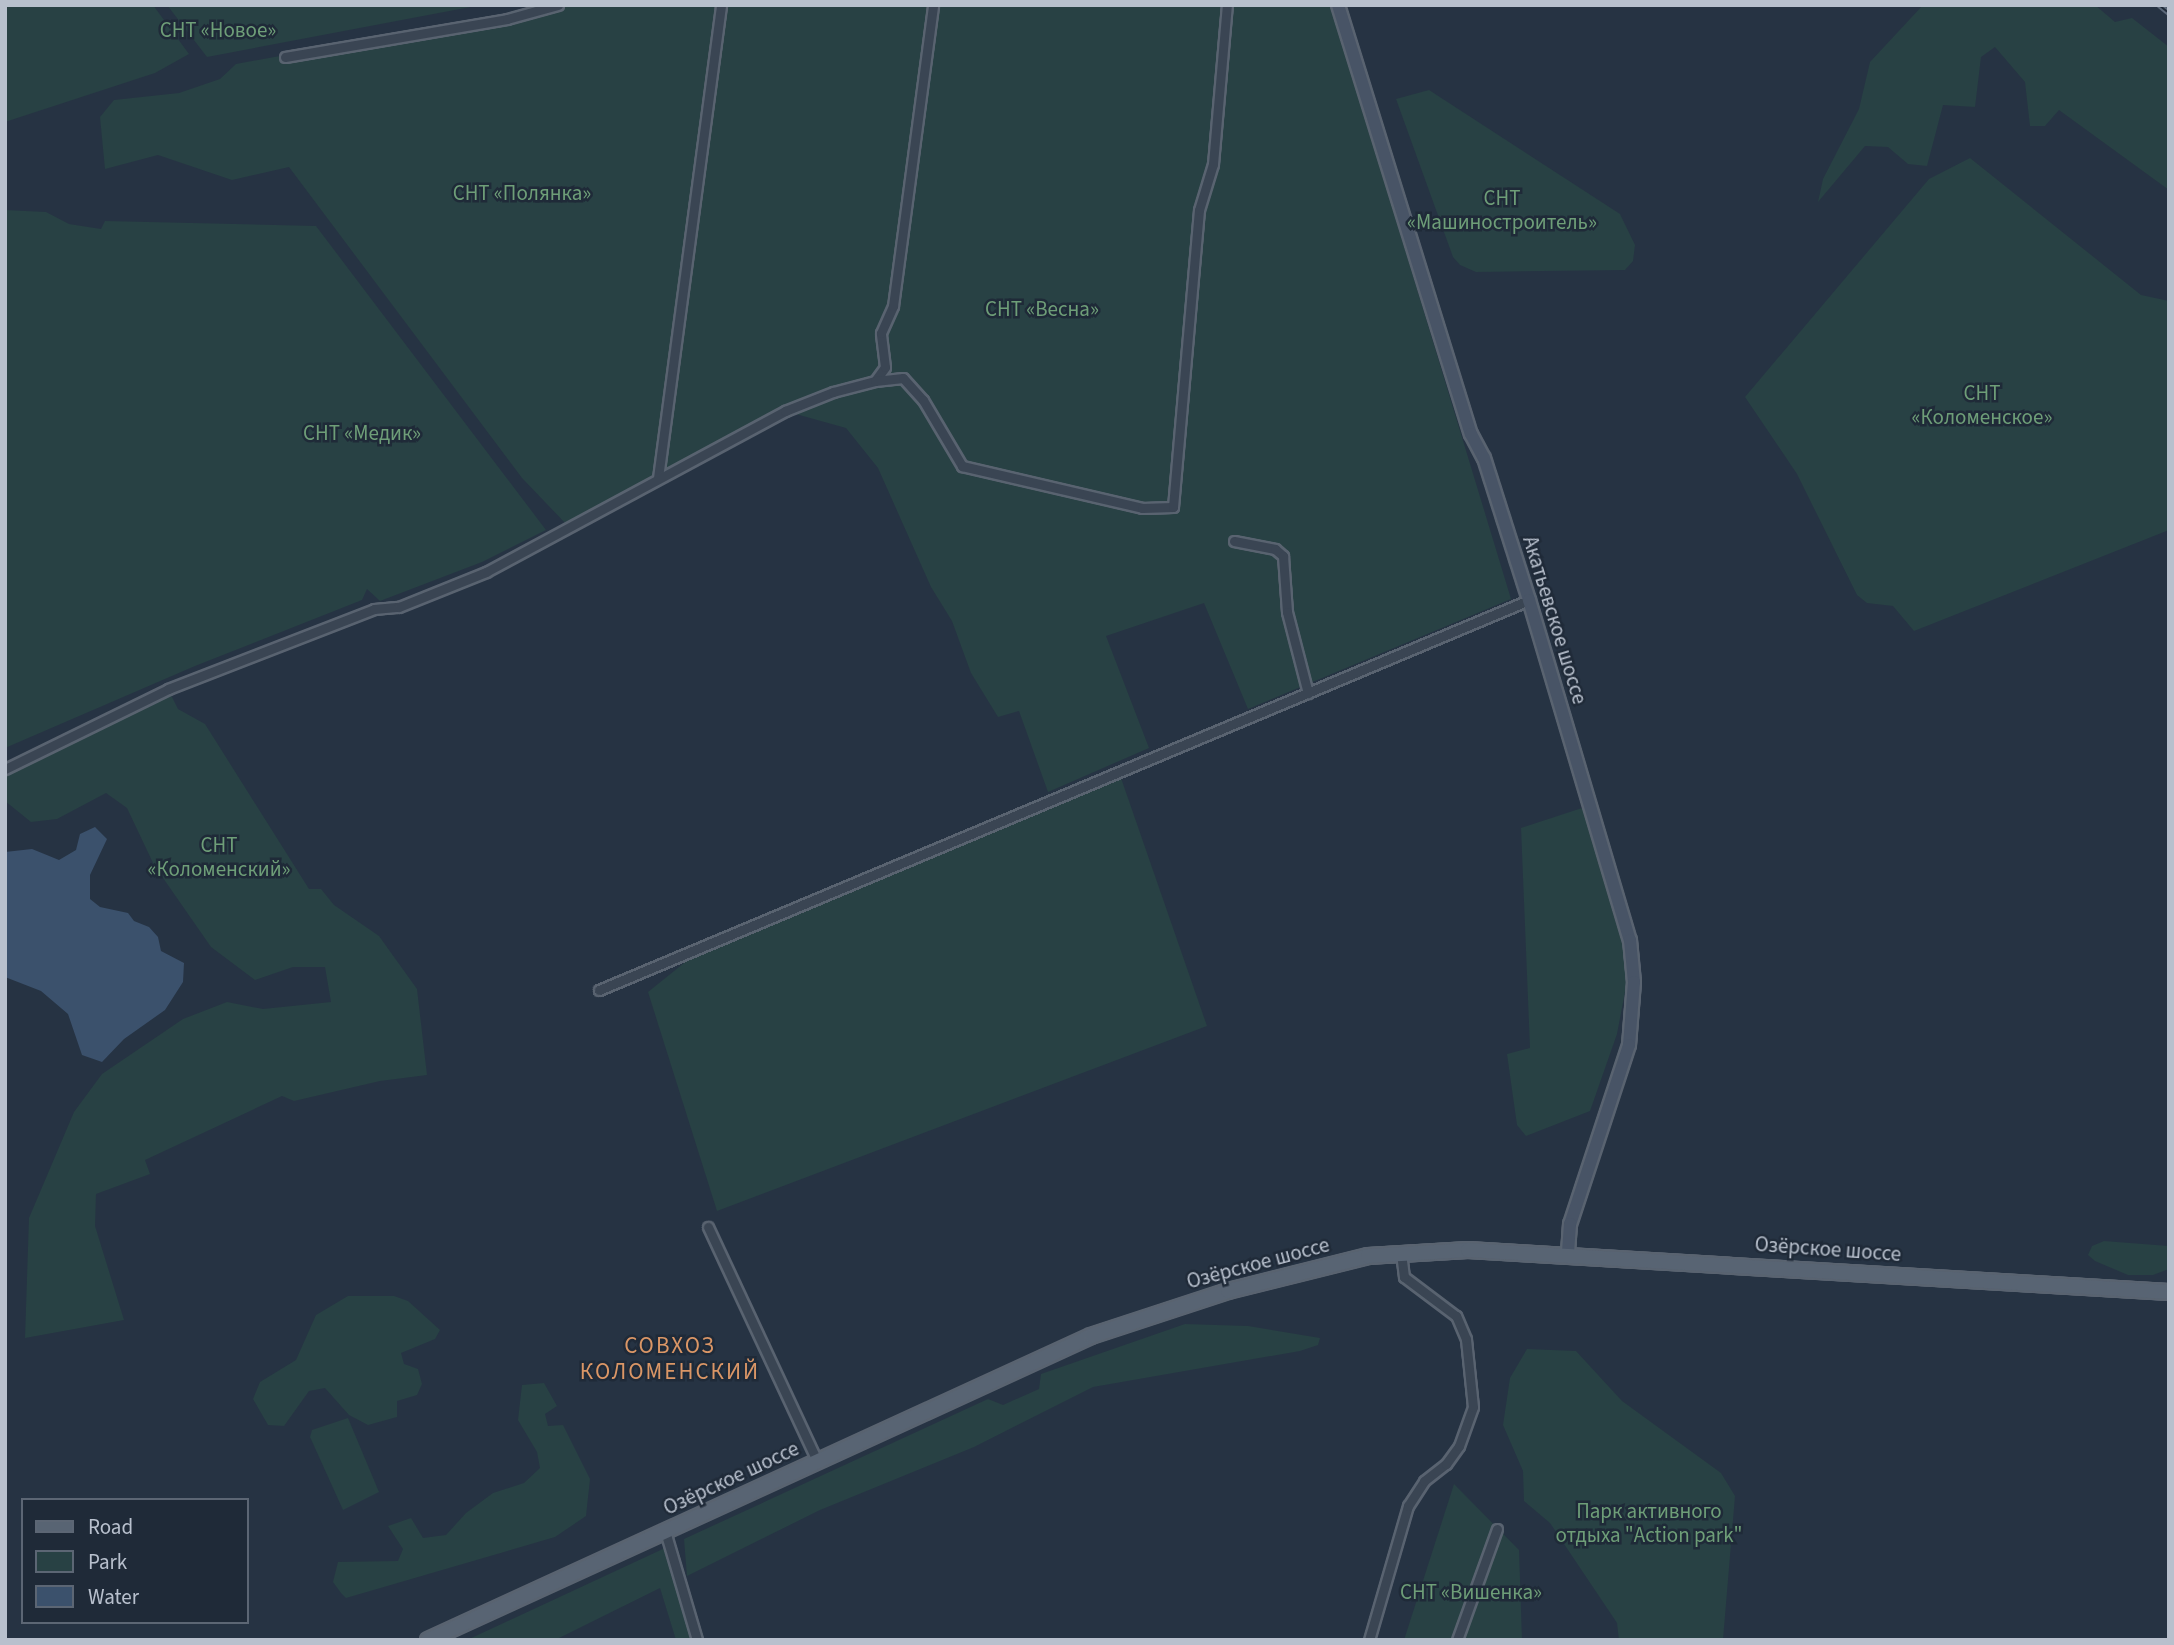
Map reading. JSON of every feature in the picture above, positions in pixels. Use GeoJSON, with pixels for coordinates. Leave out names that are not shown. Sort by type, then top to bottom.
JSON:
{"type":"FeatureCollection","features":[{"type":"Feature","properties":{"kind":"main road","name":"Акатьевское шоссе"},"geometry":{"type":"LineString","coordinates":[[1338,5],[1471,434],[1484,458],[1529,600],[1620,896],[1633,962],[1629,1045],[1570,1224],[1569,1254]]}},
{"type":"Feature","properties":{"kind":"main road","name":"Озёрское шоссе"},"geometry":{"type":"LineString","coordinates":[[428,1640],[1102,1332],[1302,1272],[1401,1253],[1468,1250],[2169,1292]]}},
{"type":"Feature","properties":{"kind":"street"},"geometry":{"type":"LineString","coordinates":[[285,57],[507,19],[558,5]]}},
{"type":"Feature","properties":{"kind":"street"},"geometry":{"type":"LineString","coordinates":[[658,478],[721,5]]}},
{"type":"Feature","properties":{"kind":"street"},"geometry":{"type":"LineString","coordinates":[[875,381],[885,367],[881,333],[892,306],[933,5]]}},
{"type":"Feature","properties":{"kind":"street"},"geometry":{"type":"LineString","coordinates":[[5,769],[168,689],[374,609],[399,607],[486,572],[785,411],[833,392],[875,381],[903,378],[923,400],[962,466],[1142,509],[1173,507],[1199,210],[1213,164],[1227,5]]}},
{"type":"Feature","properties":{"kind":"street"},"geometry":{"type":"LineString","coordinates":[[1234,541],[1275,549],[1283,556],[1287,612],[1308,693]]}},
{"type":"Feature","properties":{"kind":"street"},"geometry":{"type":"LineString","coordinates":[[598,990],[1529,600]]}},
{"type":"Feature","properties":{"kind":"street"},"geometry":{"type":"LineString","coordinates":[[708,1227],[817,1461]]}},
{"type":"Feature","properties":{"kind":"street"},"geometry":{"type":"LineString","coordinates":[[1369,1640],[1408,1506],[1424,1481],[1446,1464],[1459,1446],[1473,1407],[1466,1339],[1456,1316],[1404,1277],[1401,1253]]}},
{"type":"Feature","properties":{"kind":"street"},"geometry":{"type":"LineString","coordinates":[[1457,1640],[1497,1529]]}},
{"type":"Feature","properties":{"kind":"street"},"geometry":{"type":"LineString","coordinates":[[665,1531],[697,1640]]}},
{"type":"Feature","properties":{"kind":"green space"},"geometry":{"type":"Polygon","coordinates":[[[5,5],[153,5],[189,54],[155,73],[5,122],[5,5]]]}},
{"type":"Feature","properties":{"kind":"green space","name":"СНТ «Новое»"},"geometry":{"type":"Polygon","coordinates":[[[167,5],[481,5],[207,57],[167,5]]]}},
{"type":"Feature","properties":{"kind":"green space"},"geometry":{"type":"Polygon","coordinates":[[[558,5],[1331,5],[1511,599],[1248,709],[1204,603],[1106,636],[1149,748],[1048,792],[1019,711],[998,717],[971,673],[952,621],[931,587],[878,468],[846,428],[785,411],[567,525],[522,478],[289,167],[232,180],[158,155],[105,169],[100,117],[114,100],[179,93],[220,79],[236,64],[558,5]]]}},
{"type":"Feature","properties":{"kind":"green space"},"geometry":{"type":"Polygon","coordinates":[[[1923,5],[2095,5],[2115,22],[2132,18],[2169,47],[2169,190],[2059,110],[2045,126],[2030,126],[2025,82],[1995,47],[1981,57],[1975,107],[1943,105],[1927,166],[1908,164],[1888,147],[1865,146],[1818,202],[1823,179],[1859,109],[1870,62],[1923,5]]]}},
{"type":"Feature","properties":{"kind":"green space","name":"СНТ «Машиностроитель»"},"geometry":{"type":"Polygon","coordinates":[[[1429,90],[1620,214],[1635,245],[1633,261],[1625,270],[1476,272],[1460,265],[1453,257],[1396,99],[1429,90]]]}},
{"type":"Feature","properties":{"kind":"green space","name":"СНТ «Коломенское»"},"geometry":{"type":"Polygon","coordinates":[[[1970,158],[2141,295],[2169,301],[2169,530],[1914,631],[1893,606],[1867,603],[1857,595],[1797,474],[1745,397],[1929,179],[1970,158]]]}},
{"type":"Feature","properties":{"kind":"green space","name":"СНТ «Медик»"},"geometry":{"type":"Polygon","coordinates":[[[5,210],[46,212],[69,224],[101,229],[105,221],[316,226],[546,530],[482,562],[380,601],[367,589],[362,600],[195,666],[5,748],[5,210]]]}},
{"type":"Feature","properties":{"kind":"green space","name":"СНТ «Коломенский»"},"geometry":{"type":"Polygon","coordinates":[[[170,693],[178,709],[205,724],[309,889],[321,889],[334,905],[379,936],[417,989],[427,1075],[380,1081],[294,1101],[282,1096],[145,1160],[150,1174],[96,1194],[95,1226],[124,1320],[25,1338],[29,1218],[74,1112],[102,1074],[183,1019],[227,1002],[263,1009],[331,1002],[325,967],[293,967],[255,980],[211,947],[154,865],[127,808],[106,793],[57,819],[31,822],[5,801],[5,773],[170,693]]]}},
{"type":"Feature","properties":{"kind":"green space"},"geometry":{"type":"Polygon","coordinates":[[[1121,778],[1207,1026],[717,1211],[648,992],[694,955],[858,883],[1121,778]]]}},
{"type":"Feature","properties":{"kind":"green space"},"geometry":{"type":"Polygon","coordinates":[[[1585,807],[1617,912],[1628,976],[1617,1034],[1590,1111],[1526,1136],[1517,1125],[1507,1054],[1530,1048],[1521,828],[1585,807]]]}},
{"type":"Feature","properties":{"kind":"green space"},"geometry":{"type":"Polygon","coordinates":[[[2104,1241],[2169,1246],[2169,1269],[2153,1275],[2128,1275],[2095,1261],[2088,1255],[2092,1246],[2104,1241]]]}},
{"type":"Feature","properties":{"kind":"green space"},"geometry":{"type":"Polygon","coordinates":[[[348,1296],[394,1296],[408,1301],[440,1330],[435,1339],[401,1353],[404,1364],[418,1369],[422,1384],[417,1395],[397,1401],[397,1417],[368,1425],[349,1415],[325,1388],[309,1391],[284,1426],[268,1425],[253,1399],[260,1382],[296,1360],[316,1315],[348,1296]]]}},
{"type":"Feature","properties":{"kind":"green space"},"geometry":{"type":"Polygon","coordinates":[[[1185,1324],[1248,1326],[1320,1338],[1318,1345],[1300,1351],[1093,1387],[974,1447],[820,1510],[687,1576],[684,1539],[988,1399],[1003,1405],[1039,1389],[1041,1374],[1185,1324]]]}},
{"type":"Feature","properties":{"kind":"green space","name":"Парк активного отдыха \"Action park\""},"geometry":{"type":"Polygon","coordinates":[[[1527,1349],[1576,1351],[1622,1401],[1721,1473],[1735,1496],[1723,1640],[1619,1640],[1617,1623],[1550,1523],[1524,1501],[1523,1471],[1503,1425],[1510,1378],[1527,1349]]]}},
{"type":"Feature","properties":{"kind":"green space"},"geometry":{"type":"Polygon","coordinates":[[[544,1383],[557,1406],[545,1414],[548,1426],[563,1425],[590,1479],[586,1516],[555,1537],[346,1598],[333,1582],[338,1562],[398,1561],[403,1549],[388,1526],[411,1518],[423,1538],[446,1535],[466,1513],[493,1493],[524,1483],[540,1468],[537,1452],[518,1420],[522,1385],[544,1383]]]}},
{"type":"Feature","properties":{"kind":"green space"},"geometry":{"type":"Polygon","coordinates":[[[348,1418],[379,1492],[343,1510],[310,1437],[312,1430],[348,1418]]]}},
{"type":"Feature","properties":{"kind":"green space","name":"СНТ «Вишенка»"},"geometry":{"type":"Polygon","coordinates":[[[1454,1484],[1519,1550],[1522,1640],[1404,1640],[1454,1484]]]}},
{"type":"Feature","properties":{"kind":"green space"},"geometry":{"type":"Polygon","coordinates":[[[665,1548],[693,1640],[676,1640],[660,1588],[555,1640],[467,1640],[665,1548]]]}},
{"type":"Feature","properties":{"kind":"water"},"geometry":{"type":"Polygon","coordinates":[[[95,827],[107,839],[90,875],[90,899],[100,907],[128,913],[134,921],[149,927],[158,937],[161,951],[184,963],[183,982],[165,1010],[124,1039],[102,1062],[82,1055],[68,1014],[41,991],[5,977],[5,852],[32,849],[59,860],[76,850],[80,834],[95,827]]]}},
{"type":"Feature","properties":{"kind":"railway"},"geometry":{"type":"LineString","coordinates":[[2159,5],[2169,13]]}},
{"type":"Feature","properties":{"kind":"district","name":"СОВХОЗ КОЛОМЕНСКИЙ"},"geometry":{"type":"Point","coordinates":[670,1359]}},
{"type":"Feature","properties":{"kind":"park label","name":"СНТ «Полянка»"},"geometry":{"type":"Point","coordinates":[522,193]}},
{"type":"Feature","properties":{"kind":"park label","name":"СНТ «Весна»"},"geometry":{"type":"Point","coordinates":[1042,309]}}]}
